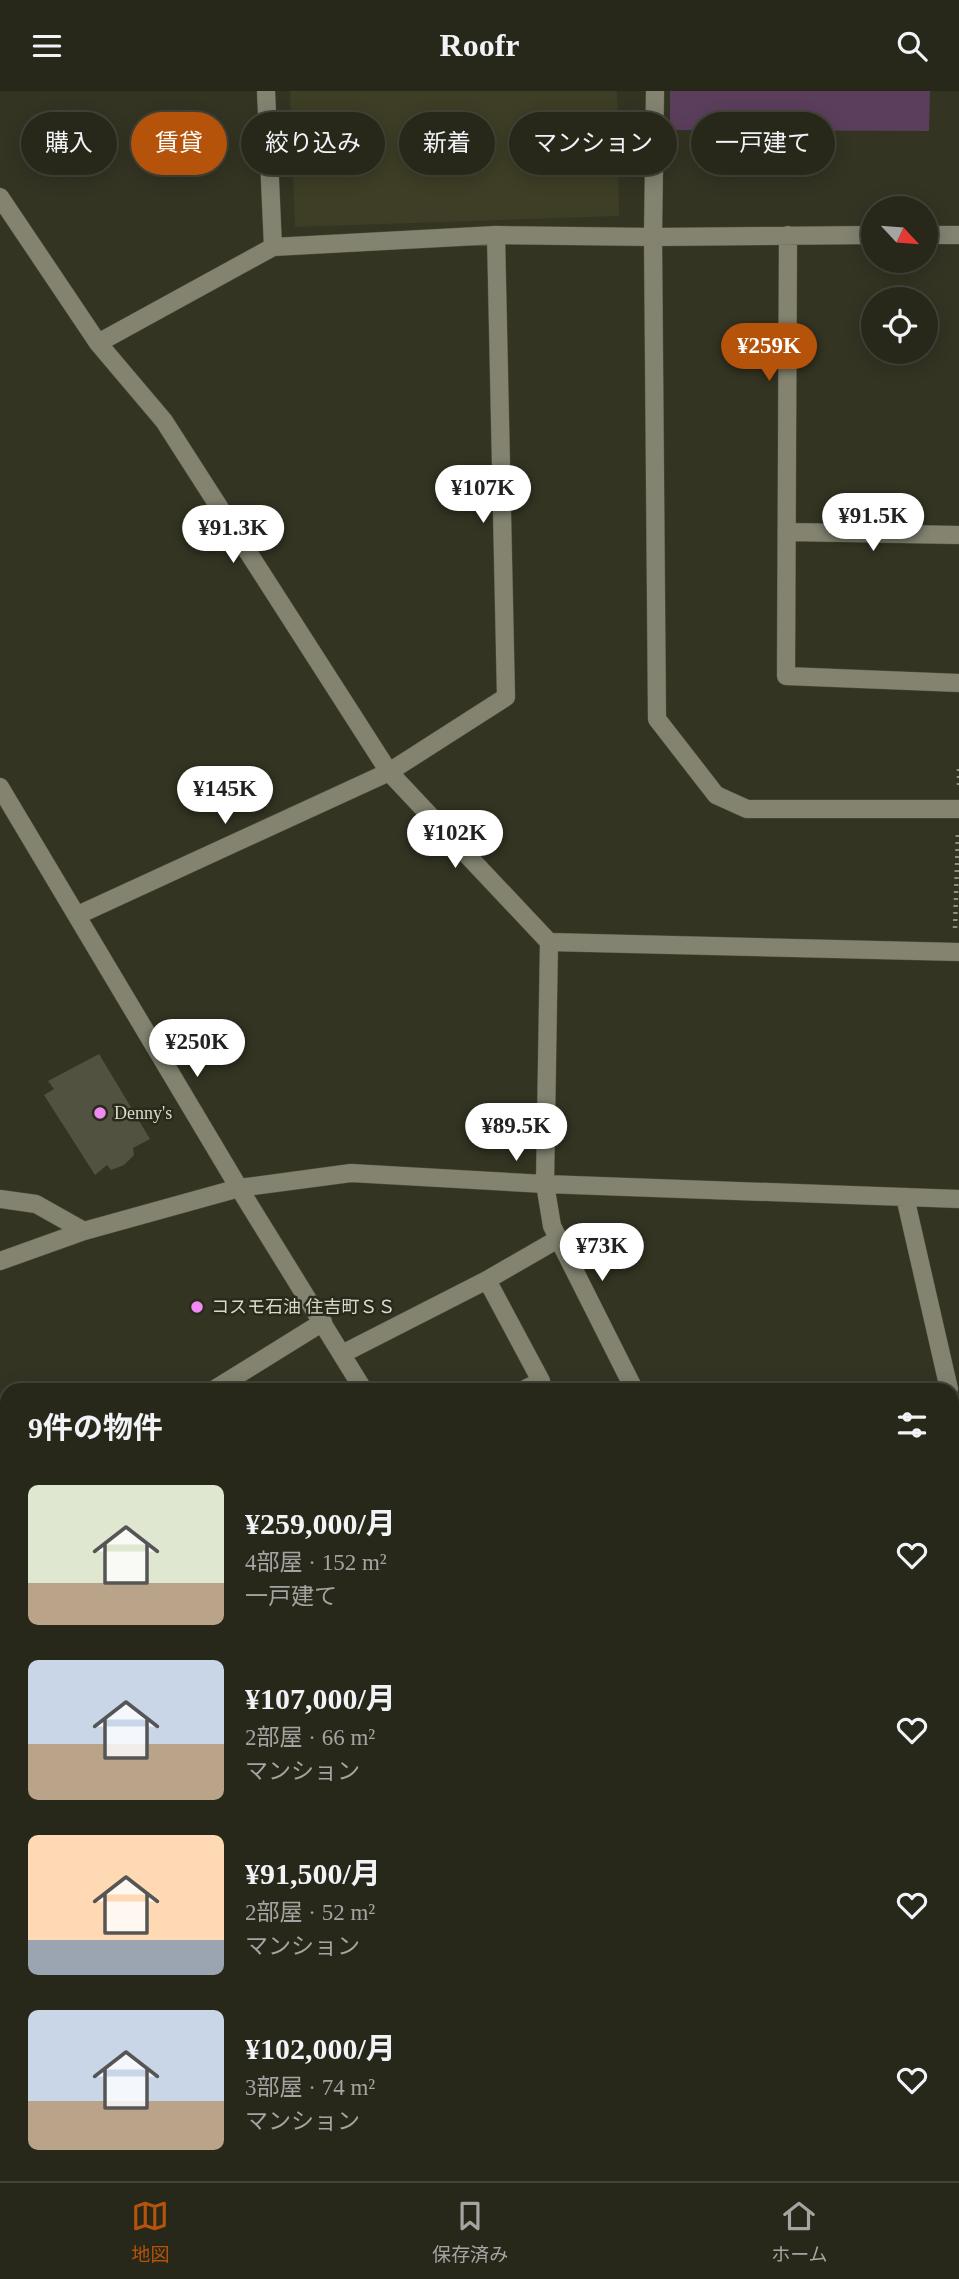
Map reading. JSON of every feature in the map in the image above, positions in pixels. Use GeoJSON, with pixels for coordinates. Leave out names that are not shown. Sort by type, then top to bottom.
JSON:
{"type":"FeatureCollection","features":[{"type":"Feature","properties":{"kind":"street"},"geometry":{"type":"LineString","coordinates":[[266,91],[273,247]]}},
{"type":"Feature","properties":{"kind":"street"},"geometry":{"type":"LineString","coordinates":[[655,91],[653,237],[657,719],[716,795],[747,809],[959,809]]}},
{"type":"Feature","properties":{"kind":"street"},"geometry":{"type":"LineString","coordinates":[[0,197],[97,343],[164,421],[389,772],[549,942],[545,1184],[552,1226],[631,1383]]}},
{"type":"Feature","properties":{"kind":"street"},"geometry":{"type":"LineString","coordinates":[[78,915],[389,772],[506,697],[496,235]]}},
{"type":"Feature","properties":{"kind":"street"},"geometry":{"type":"LineString","coordinates":[[97,343],[273,247],[496,235],[861,235]]}},
{"type":"Feature","properties":{"kind":"street"},"geometry":{"type":"LineString","coordinates":[[788,235],[786,676],[959,683]]}},
{"type":"Feature","properties":{"kind":"street"},"geometry":{"type":"LineString","coordinates":[[938,235],[959,235]]}},
{"type":"Feature","properties":{"kind":"street"},"geometry":{"type":"LineString","coordinates":[[788,532],[959,535]]}},
{"type":"Feature","properties":{"kind":"street"},"geometry":{"type":"LineString","coordinates":[[0,787],[239,1188],[359,1383]]}},
{"type":"Feature","properties":{"kind":"street"},"geometry":{"type":"LineString","coordinates":[[549,942],[956,952]]}},
{"type":"Feature","properties":{"kind":"street"},"geometry":{"type":"LineString","coordinates":[[0,1261],[84,1231],[239,1188],[351,1173],[545,1184],[959,1199]]}},
{"type":"Feature","properties":{"kind":"street"},"geometry":{"type":"LineString","coordinates":[[905,1197],[948,1383]]}},
{"type":"Feature","properties":{"kind":"street"},"geometry":{"type":"LineString","coordinates":[[0,1199],[36,1204],[84,1231]]}},
{"type":"Feature","properties":{"kind":"street"},"geometry":{"type":"LineString","coordinates":[[342,1354],[487,1280],[558,1239]]}},
{"type":"Feature","properties":{"kind":"street"},"geometry":{"type":"LineString","coordinates":[[487,1280],[541,1381],[537,1383]]}},
{"type":"Feature","properties":{"kind":"street"},"geometry":{"type":"LineString","coordinates":[[225,1383],[323,1322]]}},
{"type":"Feature","properties":{"kind":"path"},"geometry":{"type":"LineString","coordinates":[[956,952],[959,768]]}},
{"type":"Feature","properties":{"kind":"shaded area"},"geometry":{"type":"Polygon","coordinates":[[[290,91],[617,91],[617,112],[509,112],[509,175],[618,175],[619,216],[295,227],[293,175],[385,175],[385,112],[291,112],[290,91]]]}},
{"type":"Feature","properties":{"kind":"shaded area"},"geometry":{"type":"Polygon","coordinates":[[[670,91],[930,91],[929,131],[835,131],[835,112],[691,112],[691,130],[677,130],[677,112],[670,112],[670,91]]]}},
{"type":"Feature","properties":{"kind":"building"},"geometry":{"type":"Polygon","coordinates":[[[99,1054],[150,1139],[133,1148],[134,1155],[124,1165],[111,1170],[107,1165],[95,1175],[44,1095],[54,1089],[48,1081],[99,1054]]]}},
{"type":"Feature","properties":{"kind":"place","name":"Denny's"},"geometry":{"type":"Point","coordinates":[100,1113]}},
{"type":"Feature","properties":{"kind":"place","name":"コスモ石油 住吉町ＳＳ"},"geometry":{"type":"Point","coordinates":[197,1307]}}]}
